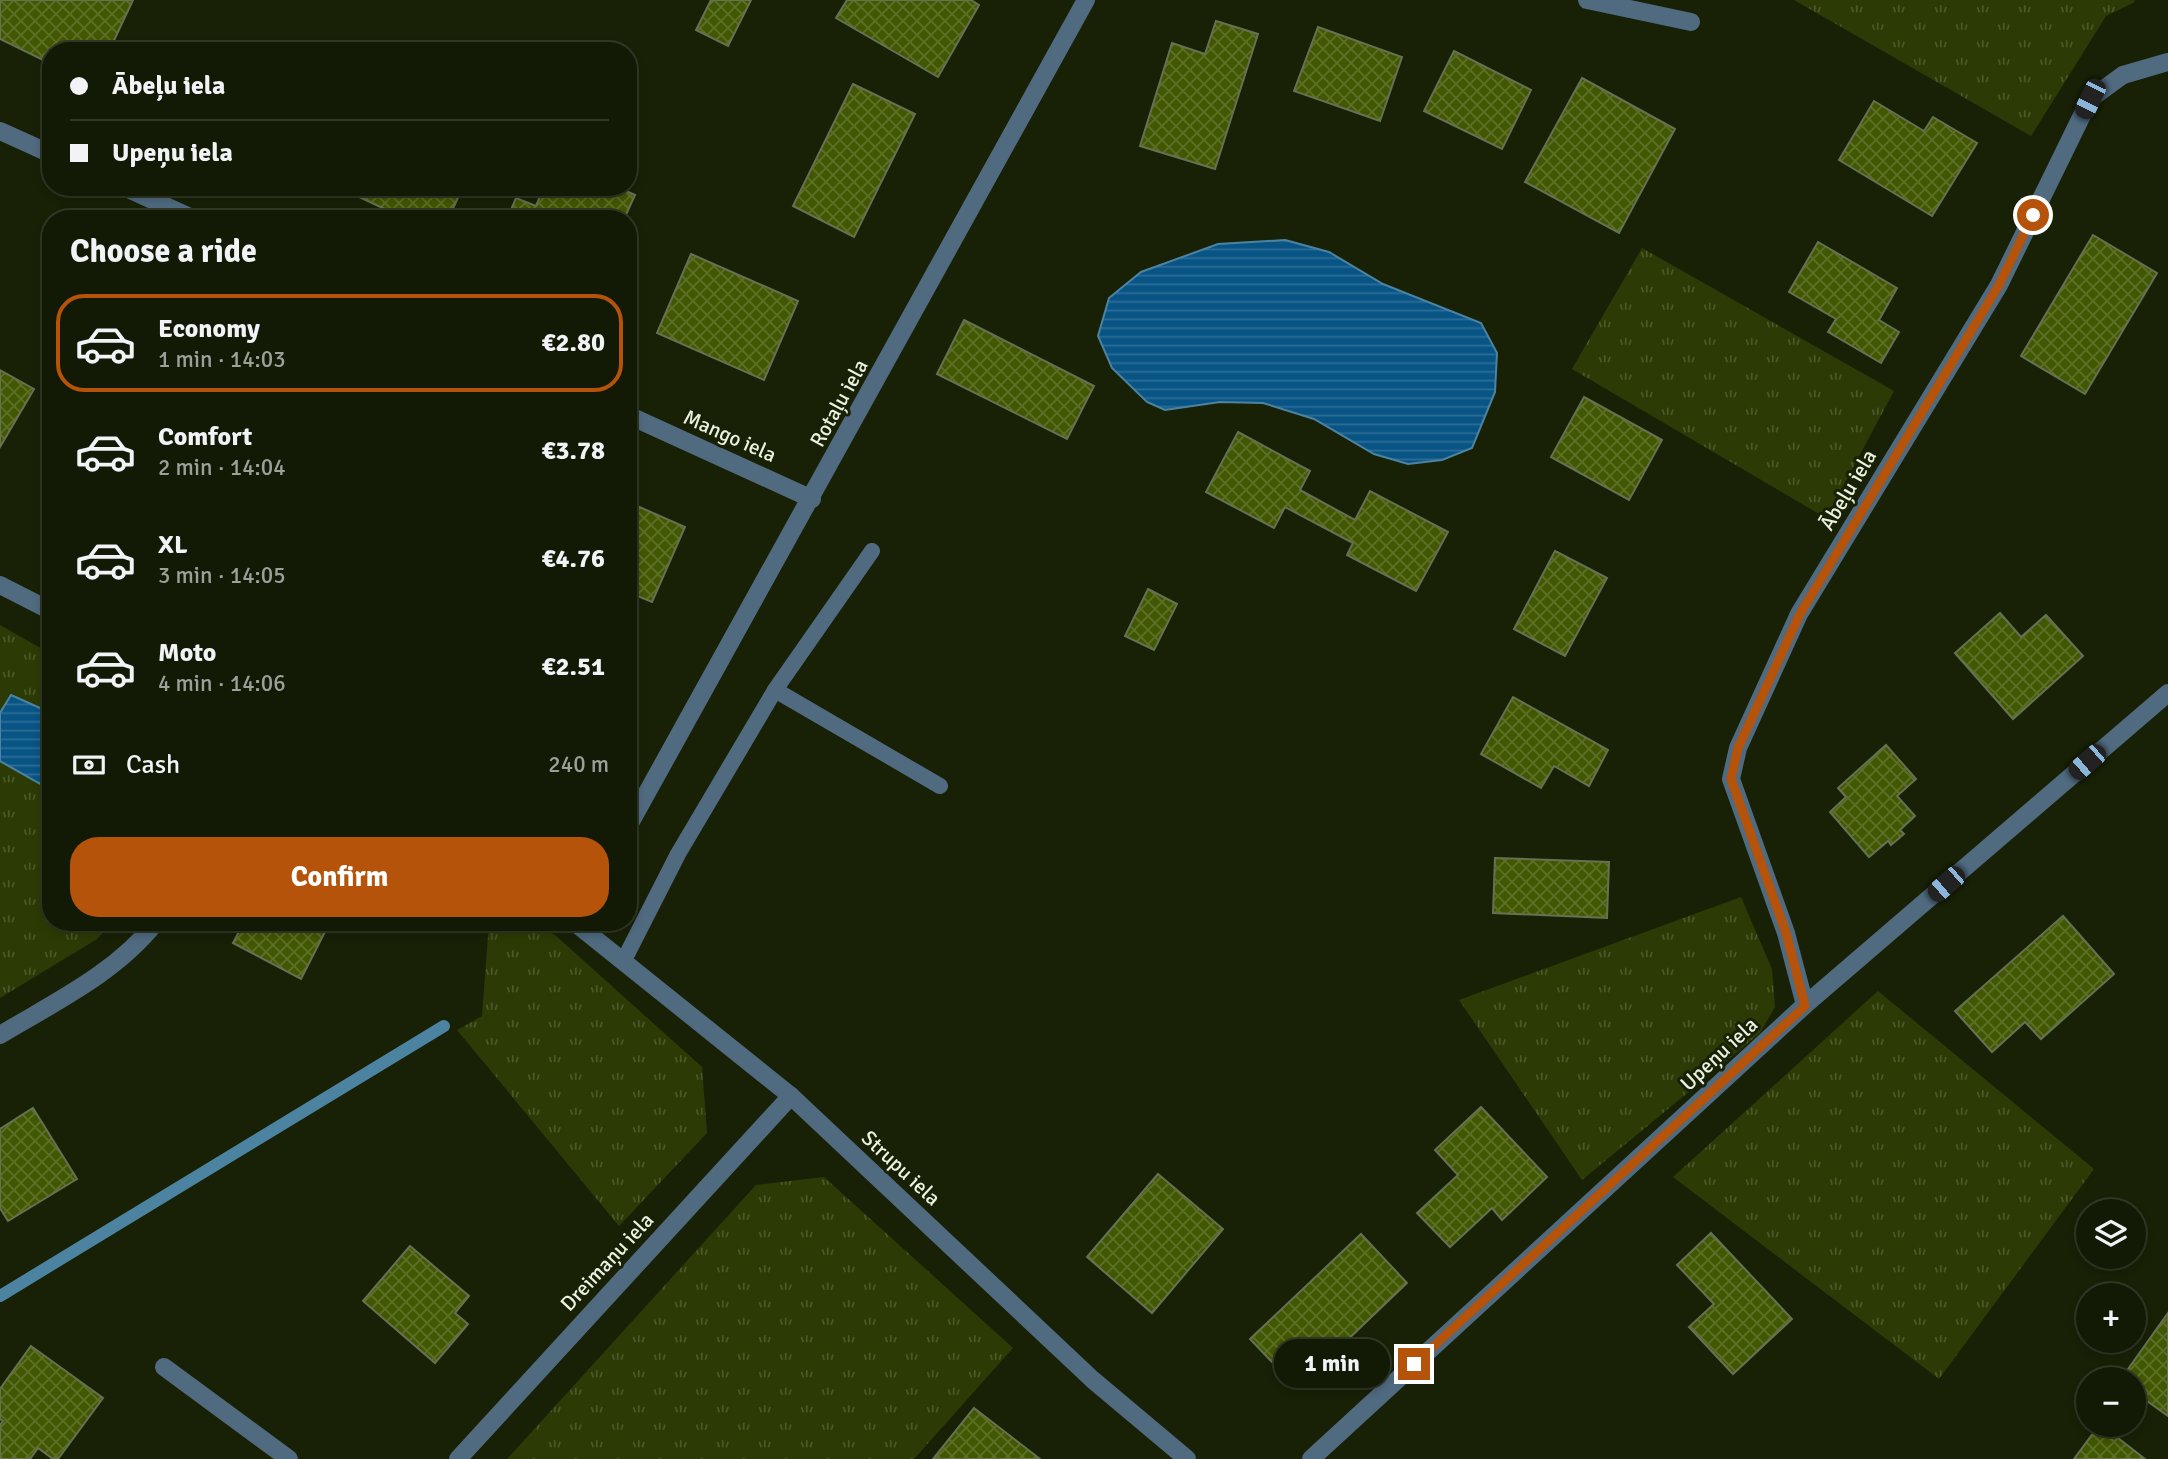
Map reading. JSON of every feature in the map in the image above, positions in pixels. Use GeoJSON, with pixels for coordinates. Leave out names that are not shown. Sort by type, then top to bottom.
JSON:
{"type":"FeatureCollection","features":[{"type":"Feature","properties":{"kind":"street","name":"Rotaļu iela"},"geometry":{"type":"LineString","coordinates":[[637,811],[1086,0]]}},
{"type":"Feature","properties":{"kind":"street"},"geometry":{"type":"LineString","coordinates":[[1587,0],[1691,22]]}},
{"type":"Feature","properties":{"kind":"street","name":"Ābeļu iela"},"geometry":{"type":"LineString","coordinates":[[1805,1006],[1786,933],[1731,779],[1738,748],[1800,614],[1999,285],[2090,99],[2123,75],[2168,62]]}},
{"type":"Feature","properties":{"kind":"street"},"geometry":{"type":"LineString","coordinates":[[0,131],[42,150]]}},
{"type":"Feature","properties":{"kind":"street"},"geometry":{"type":"LineString","coordinates":[[144,196],[174,210]]}},
{"type":"Feature","properties":{"kind":"street","name":"Mango iela"},"geometry":{"type":"LineString","coordinates":[[637,419],[812,499]]}},
{"type":"Feature","properties":{"kind":"street"},"geometry":{"type":"LineString","coordinates":[[0,585],[42,606]]}},
{"type":"Feature","properties":{"kind":"street","name":"Upeņu iela"},"geometry":{"type":"LineString","coordinates":[[1311,1459],[1805,1006],[2168,693]]}},
{"type":"Feature","properties":{"kind":"street"},"geometry":{"type":"LineString","coordinates":[[0,1035],[89,982],[140,942],[149,931]]}},
{"type":"Feature","properties":{"kind":"street","name":"Strupu iela"},"geometry":{"type":"LineString","coordinates":[[586,931],[790,1096],[1093,1380],[1187,1459]]}},
{"type":"Feature","properties":{"kind":"street","name":"Dreimaņu iela"},"geometry":{"type":"LineString","coordinates":[[457,1459],[790,1096]]}},
{"type":"Feature","properties":{"kind":"street"},"geometry":{"type":"LineString","coordinates":[[164,1367],[289,1459]]}},
{"type":"Feature","properties":{"kind":"lane"},"geometry":{"type":"LineString","coordinates":[[624,960],[678,854],[775,690],[872,551]]}},
{"type":"Feature","properties":{"kind":"lane"},"geometry":{"type":"LineString","coordinates":[[775,690],[940,786]]}},
{"type":"Feature","properties":{"kind":"green space"},"geometry":{"type":"Polygon","coordinates":[[[1794,0],[2135,2],[2106,16],[2031,136],[1794,0]]]}},
{"type":"Feature","properties":{"kind":"green space"},"geometry":{"type":"Polygon","coordinates":[[[1642,248],[1894,391],[1826,518],[1572,369],[1642,248]]]}},
{"type":"Feature","properties":{"kind":"green space"},"geometry":{"type":"Polygon","coordinates":[[[0,625],[42,649],[42,931],[105,931],[97,939],[0,998],[0,625]]]}},
{"type":"Feature","properties":{"kind":"green space"},"geometry":{"type":"Polygon","coordinates":[[[1741,897],[1772,969],[1775,1007],[1760,1033],[1582,1180],[1459,1000],[1741,897]]]}},
{"type":"Feature","properties":{"kind":"green space"},"geometry":{"type":"Polygon","coordinates":[[[488,931],[548,931],[702,1067],[707,1133],[619,1226],[457,1030],[482,1016],[488,931]]]}},
{"type":"Feature","properties":{"kind":"green space"},"geometry":{"type":"Polygon","coordinates":[[[1878,991],[2094,1169],[1939,1379],[1673,1177],[1878,991]]]}},
{"type":"Feature","properties":{"kind":"green space"},"geometry":{"type":"Polygon","coordinates":[[[824,1177],[1013,1348],[914,1459],[507,1459],[756,1185],[824,1177]]]}},
{"type":"Feature","properties":{"kind":"water"},"geometry":{"type":"Polygon","coordinates":[[[1285,240],[1329,252],[1383,284],[1481,323],[1497,353],[1495,392],[1472,448],[1442,460],[1408,464],[1374,454],[1314,419],[1263,403],[1220,402],[1165,410],[1147,402],[1112,368],[1098,336],[1109,298],[1141,272],[1218,244],[1285,240]]]}},
{"type":"Feature","properties":{"kind":"water"},"geometry":{"type":"Polygon","coordinates":[[[11,695],[42,709],[42,785],[0,761],[0,713],[11,695]]]}},
{"type":"Feature","properties":{"kind":"building"},"geometry":{"type":"Polygon","coordinates":[[[0,0],[133,0],[113,42],[42,42],[42,60],[0,39],[0,0]]]}},
{"type":"Feature","properties":{"kind":"building"},"geometry":{"type":"Polygon","coordinates":[[[711,0],[751,0],[728,46],[696,30],[711,0]]]}},
{"type":"Feature","properties":{"kind":"building"},"geometry":{"type":"Polygon","coordinates":[[[847,0],[971,0],[979,5],[938,77],[836,18],[847,0]]]}},
{"type":"Feature","properties":{"kind":"building"},"geometry":{"type":"Polygon","coordinates":[[[1216,21],[1258,34],[1215,169],[1140,146],[1172,43],[1205,54],[1216,21]]]}},
{"type":"Feature","properties":{"kind":"building"},"geometry":{"type":"Polygon","coordinates":[[[1318,27],[1402,57],[1380,121],[1294,91],[1318,27]]]}},
{"type":"Feature","properties":{"kind":"building"},"geometry":{"type":"Polygon","coordinates":[[[1454,51],[1531,90],[1502,149],[1424,111],[1454,51]]]}},
{"type":"Feature","properties":{"kind":"building"},"geometry":{"type":"Polygon","coordinates":[[[1582,78],[1675,129],[1619,233],[1525,182],[1582,78]]]}},
{"type":"Feature","properties":{"kind":"building"},"geometry":{"type":"Polygon","coordinates":[[[853,84],[915,114],[854,237],[793,206],[853,84]]]}},
{"type":"Feature","properties":{"kind":"building"},"geometry":{"type":"Polygon","coordinates":[[[1874,101],[1924,131],[1933,117],[1977,143],[1932,216],[1839,160],[1874,101]]]}},
{"type":"Feature","properties":{"kind":"building"},"geometry":{"type":"Polygon","coordinates":[[[357,196],[459,196],[452,210],[387,210],[357,196]]]}},
{"type":"Feature","properties":{"kind":"building"},"geometry":{"type":"Polygon","coordinates":[[[540,196],[635,196],[628,210],[511,210],[516,198],[536,206],[540,196]]]}},
{"type":"Feature","properties":{"kind":"building"},"geometry":{"type":"Polygon","coordinates":[[[2093,235],[2157,273],[2085,394],[2021,356],[2093,235]]]}},
{"type":"Feature","properties":{"kind":"building"},"geometry":{"type":"Polygon","coordinates":[[[1818,242],[1897,288],[1879,320],[1899,332],[1881,363],[1828,332],[1836,319],[1789,292],[1818,242]]]}},
{"type":"Feature","properties":{"kind":"building"},"geometry":{"type":"Polygon","coordinates":[[[691,254],[798,301],[764,380],[657,333],[691,254]]]}},
{"type":"Feature","properties":{"kind":"building"},"geometry":{"type":"Polygon","coordinates":[[[964,320],[1094,386],[1067,439],[937,374],[964,320]]]}},
{"type":"Feature","properties":{"kind":"building"},"geometry":{"type":"Polygon","coordinates":[[[0,370],[34,389],[0,447],[0,370]]]}},
{"type":"Feature","properties":{"kind":"building"},"geometry":{"type":"Polygon","coordinates":[[[1584,397],[1662,440],[1629,500],[1551,457],[1584,397]]]}},
{"type":"Feature","properties":{"kind":"building"},"geometry":{"type":"Polygon","coordinates":[[[1238,432],[1310,471],[1300,490],[1355,520],[1370,491],[1448,532],[1416,591],[1347,555],[1353,543],[1285,507],[1274,528],[1206,492],[1238,432]]]}},
{"type":"Feature","properties":{"kind":"building"},"geometry":{"type":"Polygon","coordinates":[[[637,506],[685,527],[652,602],[637,596],[637,506]]]}},
{"type":"Feature","properties":{"kind":"building"},"geometry":{"type":"Polygon","coordinates":[[[1555,551],[1607,578],[1565,656],[1514,629],[1555,551]]]}},
{"type":"Feature","properties":{"kind":"building"},"geometry":{"type":"Polygon","coordinates":[[[1148,589],[1177,604],[1154,650],[1125,636],[1148,589]]]}},
{"type":"Feature","properties":{"kind":"building"},"geometry":{"type":"Polygon","coordinates":[[[2000,613],[2021,637],[2046,615],[2083,656],[2013,719],[1955,653],[2000,613]]]}},
{"type":"Feature","properties":{"kind":"building"},"geometry":{"type":"Polygon","coordinates":[[[1513,697],[1608,750],[1589,786],[1554,766],[1541,788],[1481,754],[1513,697]]]}},
{"type":"Feature","properties":{"kind":"building"},"geometry":{"type":"Polygon","coordinates":[[[1886,745],[1916,779],[1897,796],[1915,816],[1900,830],[1904,834],[1891,845],[1888,841],[1869,857],[1830,812],[1846,797],[1838,788],[1886,745]]]}},
{"type":"Feature","properties":{"kind":"building"},"geometry":{"type":"Polygon","coordinates":[[[1495,858],[1609,862],[1607,918],[1493,913],[1495,858]]]}},
{"type":"Feature","properties":{"kind":"building"},"geometry":{"type":"Polygon","coordinates":[[[2063,916],[2114,974],[2041,1039],[2025,1022],[1992,1052],[1955,1011],[2063,916]]]}},
{"type":"Feature","properties":{"kind":"building"},"geometry":{"type":"Polygon","coordinates":[[[239,931],[325,931],[301,979],[233,943],[239,931]]]}},
{"type":"Feature","properties":{"kind":"building"},"geometry":{"type":"Polygon","coordinates":[[[1481,1107],[1547,1177],[1502,1220],[1492,1208],[1450,1247],[1417,1213],[1458,1175],[1435,1150],[1481,1107]]]}},
{"type":"Feature","properties":{"kind":"building"},"geometry":{"type":"Polygon","coordinates":[[[33,1108],[77,1179],[8,1221],[0,1208],[0,1129],[33,1108]]]}},
{"type":"Feature","properties":{"kind":"building"},"geometry":{"type":"Polygon","coordinates":[[[1158,1174],[1223,1229],[1152,1313],[1087,1257],[1158,1174]]]}},
{"type":"Feature","properties":{"kind":"building"},"geometry":{"type":"Polygon","coordinates":[[[1711,1233],[1792,1319],[1733,1374],[1689,1327],[1714,1304],[1677,1265],[1711,1233]]]}},
{"type":"Feature","properties":{"kind":"building"},"geometry":{"type":"Polygon","coordinates":[[[1361,1234],[1407,1283],[1297,1388],[1250,1339],[1361,1234]]]}},
{"type":"Feature","properties":{"kind":"building"},"geometry":{"type":"Polygon","coordinates":[[[410,1246],[469,1296],[455,1313],[468,1324],[435,1363],[363,1301],[410,1246]]]}},
{"type":"Feature","properties":{"kind":"building"},"geometry":{"type":"Polygon","coordinates":[[[2168,1313],[2168,1416],[2146,1400],[2146,1367],[2130,1367],[2140,1353],[2146,1353],[2146,1344],[2168,1313]]]}},
{"type":"Feature","properties":{"kind":"building"},"geometry":{"type":"Polygon","coordinates":[[[31,1346],[103,1398],[58,1459],[53,1459],[38,1448],[30,1459],[0,1459],[0,1425],[3,1421],[0,1419],[0,1389],[31,1346]]]}},
{"type":"Feature","properties":{"kind":"building"},"geometry":{"type":"Polygon","coordinates":[[[974,1408],[1040,1459],[933,1459],[974,1408]]]}},
{"type":"Feature","properties":{"kind":"building"},"geometry":{"type":"Polygon","coordinates":[[[2090,1437],[2117,1437],[2145,1459],[2074,1459],[2090,1437]]]}},
{"type":"Feature","properties":{"kind":"waterway"},"geometry":{"type":"LineString","coordinates":[[0,1296],[444,1026]]}},
{"type":"Feature","properties":{"kind":"route"},"geometry":{"type":"LineString","coordinates":[[1414,1364],[1805,1006],[1786,933],[1731,779],[1738,748],[1800,614],[1999,285],[2033,215]]}}]}
